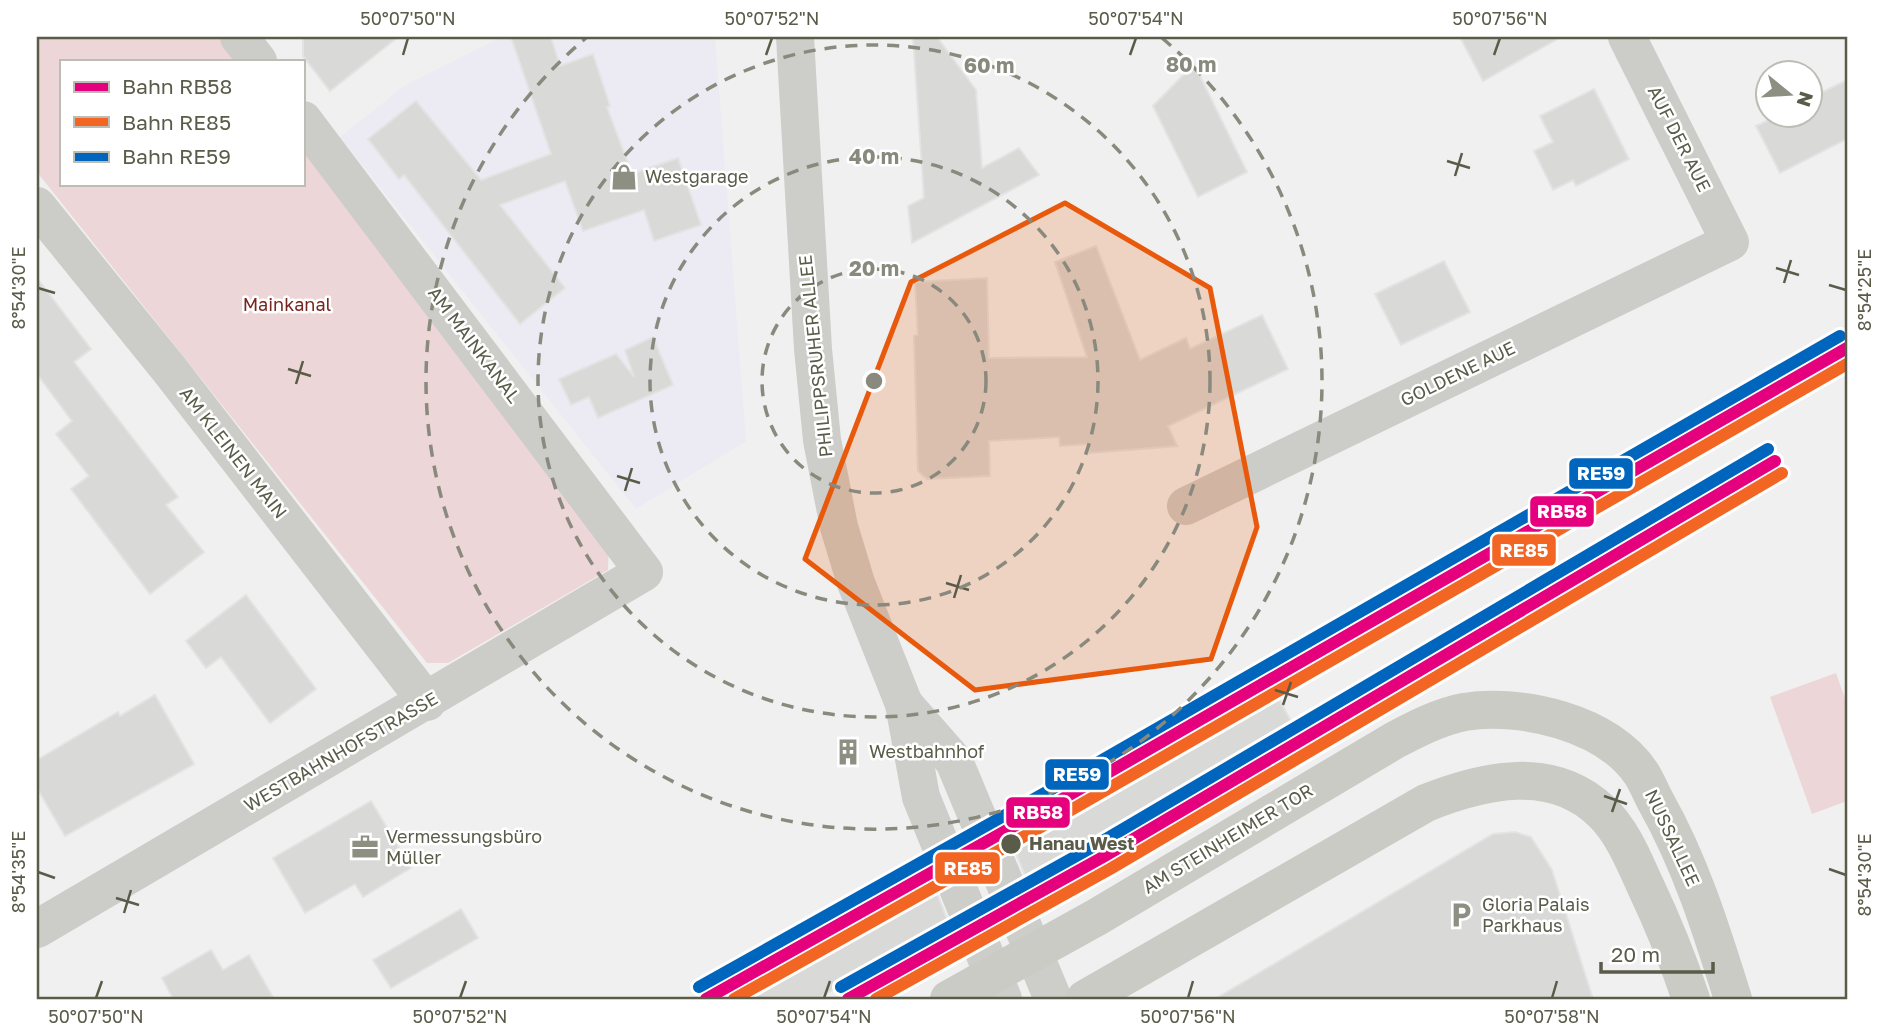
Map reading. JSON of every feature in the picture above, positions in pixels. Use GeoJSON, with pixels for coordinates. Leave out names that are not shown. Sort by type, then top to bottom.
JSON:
{"type":"FeatureCollection","features":[{"type":"Feature","properties":{"kind":"main road","name":"PHILIPPSRUHER ALLEE"},"geometry":{"type":"LineString","coordinates":[[795,37],[804,232],[822,440],[839,527],[856,583],[904,704]]}},
{"type":"Feature","properties":{"kind":"main road"},"geometry":{"type":"LineString","coordinates":[[904,704],[921,797],[1003,999]]}},
{"type":"Feature","properties":{"kind":"main road"},"geometry":{"type":"LineString","coordinates":[[904,704],[954,761],[1053,999]]}},
{"type":"Feature","properties":{"kind":"main road","name":"AM STEINHEIMER TOR"},"geometry":{"type":"LineString","coordinates":[[949,999],[1097,917],[1425,724],[1461,713],[1516,710]]}},
{"type":"Feature","properties":{"kind":"main road","name":"NUSSALLEE"},"geometry":{"type":"LineString","coordinates":[[1516,710],[1559,719],[1592,733],[1624,755],[1641,773],[1672,830],[1693,880],[1733,999]]}},
{"type":"Feature","properties":{"kind":"main road"},"geometry":{"type":"LineString","coordinates":[[1100,990],[1426,803],[1463,789],[1501,780],[1537,780],[1569,790],[1602,812],[1629,851],[1672,943],[1691,999]]}},
{"type":"Feature","properties":{"kind":"street"},"geometry":{"type":"LineString","coordinates":[[239,37],[257,60]]}},
{"type":"Feature","properties":{"kind":"street","name":"AUF DER AUE"},"geometry":{"type":"LineString","coordinates":[[1627,37],[1730,242]]}},
{"type":"Feature","properties":{"kind":"street","name":"AM MAINKANAL"},"geometry":{"type":"LineString","coordinates":[[304,121],[644,572]]}},
{"type":"Feature","properties":{"kind":"street","name":"AM KLEINEN MAIN"},"geometry":{"type":"LineString","coordinates":[[37,206],[49,245],[169,369],[426,702]]}},
{"type":"Feature","properties":{"kind":"street","name":"GOLDENE AUE"},"geometry":{"type":"LineString","coordinates":[[1186,506],[1730,242]]}},
{"type":"Feature","properties":{"kind":"street","name":"WESTBAHNHOFSTRASSE"},"geometry":{"type":"LineString","coordinates":[[37,929],[644,572]]}},
{"type":"Feature","properties":{"kind":"highlighted area"},"geometry":{"type":"Polygon","coordinates":[[[1065,203],[1210,288],[1257,527],[1211,659],[975,690],[805,559],[911,282],[1065,203]]]}},
{"type":"Feature","properties":{"kind":"shaded area"},"geometry":{"type":"Polygon","coordinates":[[[502,37],[715,37],[746,441],[636,509],[340,137],[404,86],[502,37]]]}},
{"type":"Feature","properties":{"kind":"green space","name":"Mainkanal"},"geometry":{"type":"Polygon","coordinates":[[[37,37],[224,37],[241,60],[60,60],[60,186],[304,186],[304,141],[609,539],[608,570],[448,663],[427,663],[37,172],[37,37]]]}},
{"type":"Feature","properties":{"kind":"green space"},"geometry":{"type":"Polygon","coordinates":[[[1836,673],[1847,704],[1847,801],[1812,814],[1770,697],[1836,673]]]}},
{"type":"Feature","properties":{"kind":"building"},"geometry":{"type":"Polygon","coordinates":[[[303,37],[398,37],[330,91],[303,56],[303,37]]]}},
{"type":"Feature","properties":{"kind":"building"},"geometry":{"type":"Polygon","coordinates":[[[511,37],[551,37],[560,66],[593,54],[610,106],[607,107],[632,174],[678,158],[701,225],[654,241],[644,210],[583,231],[565,181],[500,205],[565,288],[520,324],[404,175],[399,179],[368,139],[416,101],[481,180],[551,154],[511,37]]]}},
{"type":"Feature","properties":{"kind":"building"},"geometry":{"type":"Polygon","coordinates":[[[913,37],[937,37],[976,90],[982,168],[1019,148],[1039,175],[912,243],[908,206],[924,198],[913,37]]]}},
{"type":"Feature","properties":{"kind":"building"},"geometry":{"type":"Polygon","coordinates":[[[1460,37],[1561,37],[1483,81],[1460,37]]]}},
{"type":"Feature","properties":{"kind":"building"},"geometry":{"type":"Polygon","coordinates":[[[1194,64],[1247,172],[1198,197],[1153,106],[1194,64]]]}},
{"type":"Feature","properties":{"kind":"building"},"geometry":{"type":"Polygon","coordinates":[[[1847,80],[1847,139],[1780,173],[1758,130],[1825,130],[1825,91],[1847,80]]]}},
{"type":"Feature","properties":{"kind":"building"},"geometry":{"type":"Polygon","coordinates":[[[1594,89],[1629,159],[1576,186],[1573,180],[1553,190],[1534,151],[1553,142],[1540,116],[1594,89]]]}},
{"type":"Feature","properties":{"kind":"building"},"geometry":{"type":"Polygon","coordinates":[[[1096,246],[1140,360],[1186,338],[1190,349],[1262,315],[1288,369],[1168,426],[1177,446],[1089,453],[1089,444],[1060,446],[1059,437],[989,441],[990,476],[927,479],[918,471],[914,336],[918,335],[915,282],[987,278],[989,358],[1087,357],[1055,262],[1096,246]]]}},
{"type":"Feature","properties":{"kind":"building"},"geometry":{"type":"Polygon","coordinates":[[[1444,261],[1470,312],[1401,345],[1375,294],[1444,261]]]}},
{"type":"Feature","properties":{"kind":"building"},"geometry":{"type":"Polygon","coordinates":[[[37,278],[91,349],[74,362],[178,497],[166,505],[204,552],[150,594],[71,489],[89,476],[56,434],[72,421],[37,374],[37,278]]]}},
{"type":"Feature","properties":{"kind":"building"},"geometry":{"type":"Polygon","coordinates":[[[653,337],[673,385],[598,418],[589,397],[571,405],[559,379],[616,354],[634,377],[625,350],[653,337]]]}},
{"type":"Feature","properties":{"kind":"building"},"geometry":{"type":"Polygon","coordinates":[[[246,595],[316,689],[270,723],[221,657],[206,668],[186,641],[246,595]]]}},
{"type":"Feature","properties":{"kind":"building"},"geometry":{"type":"Polygon","coordinates":[[[1275,692],[1295,728],[1027,880],[1011,842],[1275,692]]]}},
{"type":"Feature","properties":{"kind":"building"},"geometry":{"type":"Polygon","coordinates":[[[155,695],[194,764],[65,836],[37,788],[37,760],[118,712],[120,716],[155,695]]]}},
{"type":"Feature","properties":{"kind":"building"},"geometry":{"type":"Polygon","coordinates":[[[371,801],[411,868],[363,897],[355,884],[305,913],[273,858],[371,801]]]}},
{"type":"Feature","properties":{"kind":"building","name":"Gloria Palais Parkhaus"},"geometry":{"type":"Polygon","coordinates":[[[1515,832],[1531,837],[1552,870],[1593,999],[1215,999],[1493,834],[1515,832]]]}},
{"type":"Feature","properties":{"kind":"building"},"geometry":{"type":"Polygon","coordinates":[[[934,886],[949,924],[817,999],[734,999],[934,886]]]}},
{"type":"Feature","properties":{"kind":"building"},"geometry":{"type":"Polygon","coordinates":[[[461,909],[478,938],[391,988],[373,960],[461,909]]]}},
{"type":"Feature","properties":{"kind":"building"},"geometry":{"type":"Polygon","coordinates":[[[211,950],[223,970],[249,955],[274,999],[173,999],[162,978],[211,950]]]}},
{"type":"Feature","properties":{"kind":"rail line","name":"RE59"},"geometry":{"type":"LineString","coordinates":[[699,987],[1050,790],[1840,336]]}},
{"type":"Feature","properties":{"kind":"rail line","name":"RB58"},"geometry":{"type":"LineString","coordinates":[[706,999],[1057,802],[1847,348]]}},
{"type":"Feature","properties":{"kind":"rail line","name":"RE85"},"geometry":{"type":"LineString","coordinates":[[734,999],[1064,814],[1847,364]]}},
{"type":"Feature","properties":{"kind":"rail line","name":"RE59"},"geometry":{"type":"LineString","coordinates":[[841,987],[1096,845],[1768,449]]}},
{"type":"Feature","properties":{"kind":"rail line","name":"RB58"},"geometry":{"type":"LineString","coordinates":[[848,999],[1103,857],[1775,461]]}},
{"type":"Feature","properties":{"kind":"rail line","name":"RE85"},"geometry":{"type":"LineString","coordinates":[[876,999],[1110,869],[1782,473]]}},
{"type":"Feature","properties":{"kind":"place","name":"Westgarage"},"geometry":{"type":"Point","coordinates":[624,177]}},
{"type":"Feature","properties":{"kind":"place","name":"Westbahnhof"},"geometry":{"type":"Point","coordinates":[848,752]}},
{"type":"Feature","properties":{"kind":"place","name":"Hanau West"},"geometry":{"type":"Point","coordinates":[1011,844]}},
{"type":"Feature","properties":{"kind":"place","name":"Vermessungsbüro Müller"},"geometry":{"type":"Point","coordinates":[365,847]}},
{"type":"Feature","properties":{"kind":"place","name":"Gloria Palais Parkhaus"},"geometry":{"type":"Point","coordinates":[1461,915]}}]}
